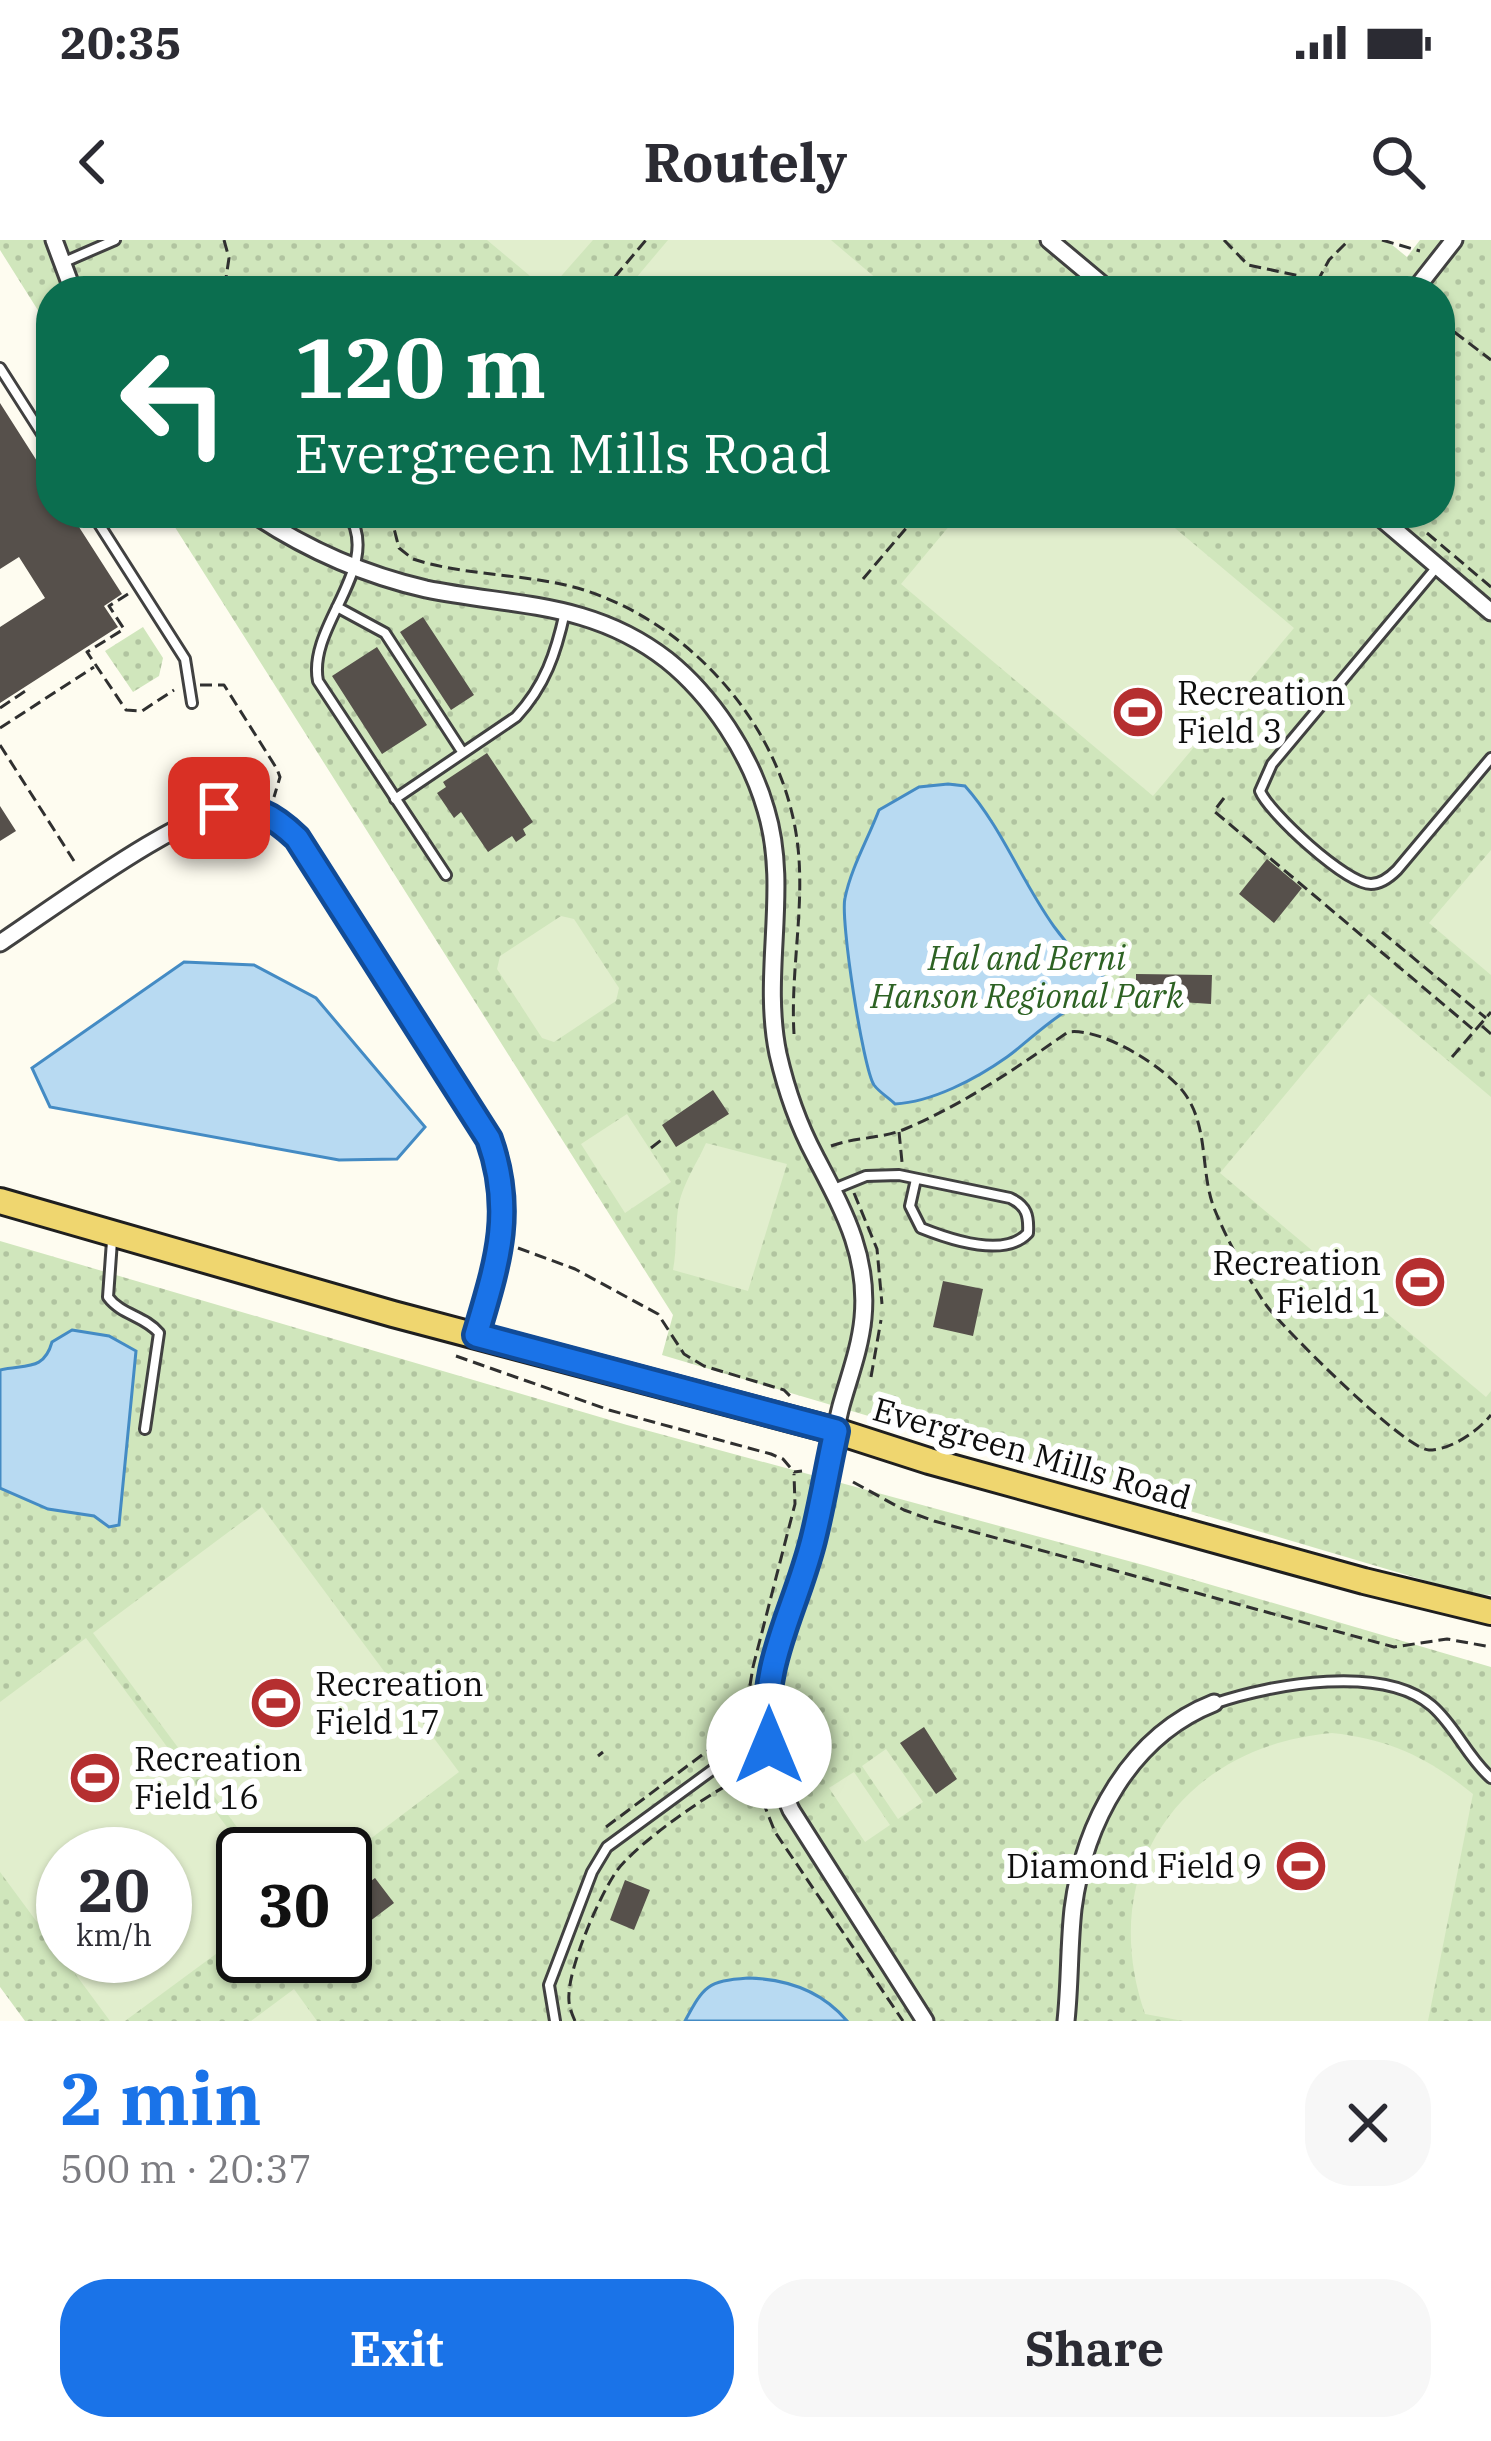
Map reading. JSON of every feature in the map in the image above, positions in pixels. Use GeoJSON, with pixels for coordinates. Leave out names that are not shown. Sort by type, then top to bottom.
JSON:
{"type":"FeatureCollection","features":[{"type":"Feature","properties":{"kind":"main road","name":"Evergreen Mills Road"},"geometry":{"type":"LineString","coordinates":[[0,1202],[836,1431],[1158,1525],[1491,1612]]}},
{"type":"Feature","properties":{"kind":"street"},"geometry":{"type":"LineString","coordinates":[[54,240],[67,276]]}},
{"type":"Feature","properties":{"kind":"street"},"geometry":{"type":"LineString","coordinates":[[1049,240],[1089,276]]}},
{"type":"Feature","properties":{"kind":"street"},"geometry":{"type":"LineString","coordinates":[[1426,276],[1454,240]]}},
{"type":"Feature","properties":{"kind":"street"},"geometry":{"type":"LineString","coordinates":[[277,528],[353,566],[420,587],[565,610],[635,639],[667,661],[712,706],[766,807],[775,855],[770,980],[777,1049],[801,1127],[842,1186],[864,1284],[856,1356],[812,1542],[771,1673],[769,1746],[791,1810],[925,2021]]}},
{"type":"Feature","properties":{"kind":"street"},"geometry":{"type":"LineString","coordinates":[[1392,528],[1491,612]]}},
{"type":"Feature","properties":{"kind":"street"},"geometry":{"type":"LineString","coordinates":[[0,943],[199,816],[241,806],[278,820],[297,838],[489,1139],[501,1172],[504,1212],[498,1263],[476,1335]]}},
{"type":"Feature","properties":{"kind":"street"},"geometry":{"type":"LineString","coordinates":[[1066,2021],[1073,1905],[1104,1805],[1141,1753],[1214,1703]]}},
{"type":"Feature","properties":{"kind":"lane"},"geometry":{"type":"LineString","coordinates":[[62,263],[115,240]]}},
{"type":"Feature","properties":{"kind":"lane"},"geometry":{"type":"LineString","coordinates":[[0,368],[36,424]]}},
{"type":"Feature","properties":{"kind":"lane"},"geometry":{"type":"LineString","coordinates":[[102,528],[185,659],[192,704]]}},
{"type":"Feature","properties":{"kind":"lane"},"geometry":{"type":"LineString","coordinates":[[355,528],[359,538],[353,566],[319,644],[318,681],[446,875]]}},
{"type":"Feature","properties":{"kind":"lane"},"geometry":{"type":"LineString","coordinates":[[1437,567],[1272,764],[1260,791],[1266,806],[1279,818],[1346,872],[1372,884],[1388,879],[1491,758]]}},
{"type":"Feature","properties":{"kind":"lane"},"geometry":{"type":"LineString","coordinates":[[337,608],[385,633],[463,753]]}},
{"type":"Feature","properties":{"kind":"lane"},"geometry":{"type":"LineString","coordinates":[[394,799],[516,717],[553,659],[565,610]]}},
{"type":"Feature","properties":{"kind":"lane"},"geometry":{"type":"LineString","coordinates":[[842,1186],[882,1173],[899,1175],[1010,1198],[1029,1217],[1028,1233],[1017,1245],[1000,1247],[922,1228],[910,1207],[916,1179]]}},
{"type":"Feature","properties":{"kind":"lane"},"geometry":{"type":"LineString","coordinates":[[113,1234],[108,1297],[159,1333],[145,1429]]}},
{"type":"Feature","properties":{"kind":"lane"},"geometry":{"type":"LineString","coordinates":[[1214,1703],[1321,1682],[1394,1688],[1436,1709],[1470,1758],[1491,1778]]}},
{"type":"Feature","properties":{"kind":"lane"},"geometry":{"type":"LineString","coordinates":[[555,2021],[549,1985],[592,1872],[607,1846],[730,1757],[769,1746]]}},
{"type":"Feature","properties":{"kind":"path"},"geometry":{"type":"LineString","coordinates":[[224,240],[229,258],[226,276]]}},
{"type":"Feature","properties":{"kind":"path"},"geometry":{"type":"LineString","coordinates":[[616,276],[646,240]]}},
{"type":"Feature","properties":{"kind":"path"},"geometry":{"type":"LineString","coordinates":[[1224,240],[1248,265],[1290,276]]}},
{"type":"Feature","properties":{"kind":"path"},"geometry":{"type":"LineString","coordinates":[[1320,276],[1348,240]]}},
{"type":"Feature","properties":{"kind":"path"},"geometry":{"type":"LineString","coordinates":[[1382,240],[1439,259]]}},
{"type":"Feature","properties":{"kind":"path"},"geometry":{"type":"LineString","coordinates":[[1455,332],[1491,360]]}},
{"type":"Feature","properties":{"kind":"path"},"geometry":{"type":"LineString","coordinates":[[394,528],[399,548],[413,560],[555,582],[612,601],[658,625],[704,664],[744,710],[767,744],[796,832],[794,1042]]}},
{"type":"Feature","properties":{"kind":"path"},"geometry":{"type":"LineString","coordinates":[[862,580],[906,528]]}},
{"type":"Feature","properties":{"kind":"path"},"geometry":{"type":"LineString","coordinates":[[1420,528],[1491,587]]}},
{"type":"Feature","properties":{"kind":"path"},"geometry":{"type":"LineString","coordinates":[[139,587],[109,606],[124,629],[87,652],[121,706],[133,712],[182,685],[224,685],[278,769],[273,799]]}},
{"type":"Feature","properties":{"kind":"path"},"geometry":{"type":"LineString","coordinates":[[0,728],[97,666]]}},
{"type":"Feature","properties":{"kind":"path"},"geometry":{"type":"LineString","coordinates":[[0,707],[30,688]]}},
{"type":"Feature","properties":{"kind":"path"},"geometry":{"type":"LineString","coordinates":[[0,745],[74,861]]}},
{"type":"Feature","properties":{"kind":"path"},"geometry":{"type":"LineString","coordinates":[[1224,798],[1214,812],[1475,1031]]}},
{"type":"Feature","properties":{"kind":"path"},"geometry":{"type":"LineString","coordinates":[[1382,932],[1486,1018]]}},
{"type":"Feature","properties":{"kind":"path"},"geometry":{"type":"LineString","coordinates":[[1452,1057],[1491,1012]]}},
{"type":"Feature","properties":{"kind":"path"},"geometry":{"type":"LineString","coordinates":[[1480,1025],[1491,1034]]}},
{"type":"Feature","properties":{"kind":"path"},"geometry":{"type":"LineString","coordinates":[[871,1377],[883,1287],[868,1221],[842,1186],[830,1147],[852,1138],[899,1132],[978,1095],[1068,1032],[1083,1030],[1154,1066],[1185,1095],[1197,1116],[1204,1178],[1215,1212],[1268,1307],[1380,1420],[1413,1445],[1429,1450],[1456,1442],[1491,1415]]}},
{"type":"Feature","properties":{"kind":"path"},"geometry":{"type":"LineString","coordinates":[[899,1132],[903,1145],[899,1175]]}},
{"type":"Feature","properties":{"kind":"path"},"geometry":{"type":"LineString","coordinates":[[650,1148],[665,1138]]}},
{"type":"Feature","properties":{"kind":"path"},"geometry":{"type":"LineString","coordinates":[[516,1247],[575,1269],[658,1314],[684,1354],[704,1366],[784,1390],[798,1403]]}},
{"type":"Feature","properties":{"kind":"path"},"geometry":{"type":"LineString","coordinates":[[456,1356],[609,1410],[771,1454],[794,1472],[795,1504],[753,1667],[743,1736],[710,1749],[606,1827]]}},
{"type":"Feature","properties":{"kind":"path"},"geometry":{"type":"LineString","coordinates":[[794,1472],[802,1471]]}},
{"type":"Feature","properties":{"kind":"path"},"geometry":{"type":"LineString","coordinates":[[854,1482],[878,1498],[934,1521],[1394,1647],[1447,1639],[1491,1647]]}},
{"type":"Feature","properties":{"kind":"path"},"geometry":{"type":"LineString","coordinates":[[749,1765],[775,1832],[903,2021]]}},
{"type":"Feature","properties":{"kind":"path"},"geometry":{"type":"LineString","coordinates":[[575,2021],[568,2001],[571,1979],[616,1870],[735,1778],[751,1774]]}},
{"type":"Feature","properties":{"kind":"path"},"geometry":{"type":"LineString","coordinates":[[631,1843],[636,1852]]}},
{"type":"Feature","properties":{"kind":"green space","name":"Hal and Berni Hanson Regional Park"},"geometry":{"type":"Polygon","coordinates":[[[0,240],[1386,240],[1407,257],[1420,240],[1491,240],[1491,1595],[1471,1594],[662,1355],[673,1315],[175,528],[1455,528],[1455,276],[36,276],[36,307],[0,250],[0,240]]]}},
{"type":"Feature","properties":{"kind":"green space"},"geometry":{"type":"Polygon","coordinates":[[[487,240],[593,240],[561,276],[530,276],[487,240]]]}},
{"type":"Feature","properties":{"kind":"green space"},"geometry":{"type":"Polygon","coordinates":[[[668,240],[831,240],[873,276],[638,276],[668,240]]]}},
{"type":"Feature","properties":{"kind":"green space","name":"Recreation Field 3"},"geometry":{"type":"Polygon","coordinates":[[[948,528],[1175,528],[1294,628],[1153,796],[901,584],[948,528]]]}},
{"type":"Feature","properties":{"kind":"green space"},"geometry":{"type":"Polygon","coordinates":[[[143,627],[163,658],[159,676],[133,692],[105,651],[143,627]]]}},
{"type":"Feature","properties":{"kind":"green space"},"geometry":{"type":"Polygon","coordinates":[[[1491,850],[1491,975],[1429,923],[1491,850]]]}},
{"type":"Feature","properties":{"kind":"green space"},"geometry":{"type":"Polygon","coordinates":[[[561,916],[574,919],[619,988],[616,1001],[554,1042],[542,1038],[497,969],[500,956],[561,916]]]}},
{"type":"Feature","properties":{"kind":"green space","name":"Recreation Field 1"},"geometry":{"type":"Polygon","coordinates":[[[1369,994],[1491,1097],[1491,1391],[1486,1397],[1220,1173],[1369,994]]]}},
{"type":"Feature","properties":{"kind":"green space"},"geometry":{"type":"Polygon","coordinates":[[[627,1114],[671,1182],[625,1213],[581,1144],[627,1114]]]}},
{"type":"Feature","properties":{"kind":"green space"},"geometry":{"type":"Polygon","coordinates":[[[706,1143],[787,1164],[748,1291],[673,1270],[680,1201],[706,1143]]]}},
{"type":"Feature","properties":{"kind":"green space"},"geometry":{"type":"Polygon","coordinates":[[[0,1241],[627,1425],[1147,1566],[1491,1667],[1491,2021],[25,2021],[0,1987],[0,1241]]]}},
{"type":"Feature","properties":{"kind":"green space","name":"Recreation Field 17"},"geometry":{"type":"Polygon","coordinates":[[[262,1507],[459,1772],[372,1838],[372,1827],[237,1827],[93,1633],[262,1507]]]}},
{"type":"Feature","properties":{"kind":"green space","name":"Recreation Field 16"},"geometry":{"type":"Polygon","coordinates":[[[86,1638],[227,1827],[216,1827],[216,1954],[192,1972],[192,1827],[36,1827],[36,1921],[0,1872],[0,1702],[86,1638]]]}},
{"type":"Feature","properties":{"kind":"green space","name":"Diamond Field 9"},"geometry":{"type":"Polygon","coordinates":[[[1332,1733],[1407,1752],[1473,1794],[1428,2021],[1183,2021],[1145,2014],[1133,1961],[1132,1911],[1143,1865],[1164,1824],[1194,1789],[1232,1762],[1279,1743],[1332,1733]]]}},
{"type":"Feature","properties":{"kind":"green space"},"geometry":{"type":"Polygon","coordinates":[[[886,1749],[923,1802],[898,1819],[862,1766],[886,1749]]]}},
{"type":"Feature","properties":{"kind":"green space"},"geometry":{"type":"Polygon","coordinates":[[[854,1772],[890,1825],[865,1842],[829,1788],[854,1772]]]}},
{"type":"Feature","properties":{"kind":"green space","name":"Recreation Field 16"},"geometry":{"type":"Polygon","coordinates":[[[82,1983],[177,1983],[125,2021],[110,2021],[82,1983]]]}},
{"type":"Feature","properties":{"kind":"green space"},"geometry":{"type":"Polygon","coordinates":[[[294,1989],[317,2021],[251,2021],[294,1989]]]}},
{"type":"Feature","properties":{"kind":"water"},"geometry":{"type":"Polygon","coordinates":[[[965,786],[1060,935],[1103,975],[1101,999],[1063,1013],[968,1081],[924,1099],[895,1104],[874,1085],[869,1073],[849,962],[845,898],[879,810],[919,787],[965,786]]]}},
{"type":"Feature","properties":{"kind":"water"},"geometry":{"type":"Polygon","coordinates":[[[184,962],[254,965],[316,998],[425,1127],[397,1159],[339,1160],[50,1107],[32,1068],[184,962]]]}},
{"type":"Feature","properties":{"kind":"water"},"geometry":{"type":"Polygon","coordinates":[[[72,1330],[109,1336],[136,1351],[119,1525],[109,1527],[94,1516],[48,1509],[0,1488],[0,1370],[39,1362],[52,1342],[72,1330]]]}},
{"type":"Feature","properties":{"kind":"water"},"geometry":{"type":"Polygon","coordinates":[[[748,1978],[802,1989],[847,2021],[685,2021],[708,1988],[748,1978]]]}},
{"type":"Feature","properties":{"kind":"building"},"geometry":{"type":"Polygon","coordinates":[[[0,403],[36,459],[36,528],[80,528],[122,594],[104,606],[118,627],[0,703],[0,627],[45,598],[19,557],[0,569],[0,403]]]}},
{"type":"Feature","properties":{"kind":"building"},"geometry":{"type":"Polygon","coordinates":[[[423,617],[474,695],[451,710],[400,632],[423,617]]]}},
{"type":"Feature","properties":{"kind":"building"},"geometry":{"type":"Polygon","coordinates":[[[377,647],[427,725],[382,754],[332,676],[377,647]]]}},
{"type":"Feature","properties":{"kind":"building"},"geometry":{"type":"Polygon","coordinates":[[[487,753],[533,822],[516,842],[512,836],[488,852],[461,812],[454,818],[437,793],[446,787],[443,782],[487,753]]]}},
{"type":"Feature","properties":{"kind":"building"},"geometry":{"type":"Polygon","coordinates":[[[0,806],[16,831],[0,841],[0,806]]]}},
{"type":"Feature","properties":{"kind":"building"},"geometry":{"type":"Polygon","coordinates":[[[1267,859],[1302,888],[1274,923],[1239,894],[1267,859]]]}},
{"type":"Feature","properties":{"kind":"building"},"geometry":{"type":"Polygon","coordinates":[[[1136,974],[1212,975],[1211,1004],[1136,999],[1136,974]]]}},
{"type":"Feature","properties":{"kind":"building"},"geometry":{"type":"Polygon","coordinates":[[[713,1090],[729,1114],[676,1147],[662,1125],[713,1090]]]}},
{"type":"Feature","properties":{"kind":"building"},"geometry":{"type":"Polygon","coordinates":[[[943,1281],[983,1289],[973,1336],[933,1327],[943,1281]]]}},
{"type":"Feature","properties":{"kind":"building"},"geometry":{"type":"Polygon","coordinates":[[[924,1727],[957,1779],[936,1794],[900,1743],[924,1727]]]}},
{"type":"Feature","properties":{"kind":"building"},"geometry":{"type":"Polygon","coordinates":[[[375,1878],[394,1903],[372,1920],[375,1878]]]}},
{"type":"Feature","properties":{"kind":"building"},"geometry":{"type":"Polygon","coordinates":[[[625,1880],[650,1890],[634,1930],[610,1920],[625,1880]]]}},
{"type":"Feature","properties":{"kind":"place","name":"Recreation Field 3"},"geometry":{"type":"Point","coordinates":[1138,712]}},
{"type":"Feature","properties":{"kind":"place","name":"Recreation Field 1"},"geometry":{"type":"Point","coordinates":[1420,1282]}},
{"type":"Feature","properties":{"kind":"place","name":"Recreation Field 17"},"geometry":{"type":"Point","coordinates":[276,1703]}},
{"type":"Feature","properties":{"kind":"place","name":"Recreation Field 16"},"geometry":{"type":"Point","coordinates":[95,1778]}},
{"type":"Feature","properties":{"kind":"place","name":"Diamond Field 9"},"geometry":{"type":"Point","coordinates":[1301,1866]}},
{"type":"Feature","properties":{"kind":"route"},"geometry":{"type":"LineString","coordinates":[[219,808],[259,810],[297,838],[489,1139],[501,1172],[504,1212],[498,1263],[476,1335],[836,1431],[812,1542],[771,1673],[769,1746]]}}]}
